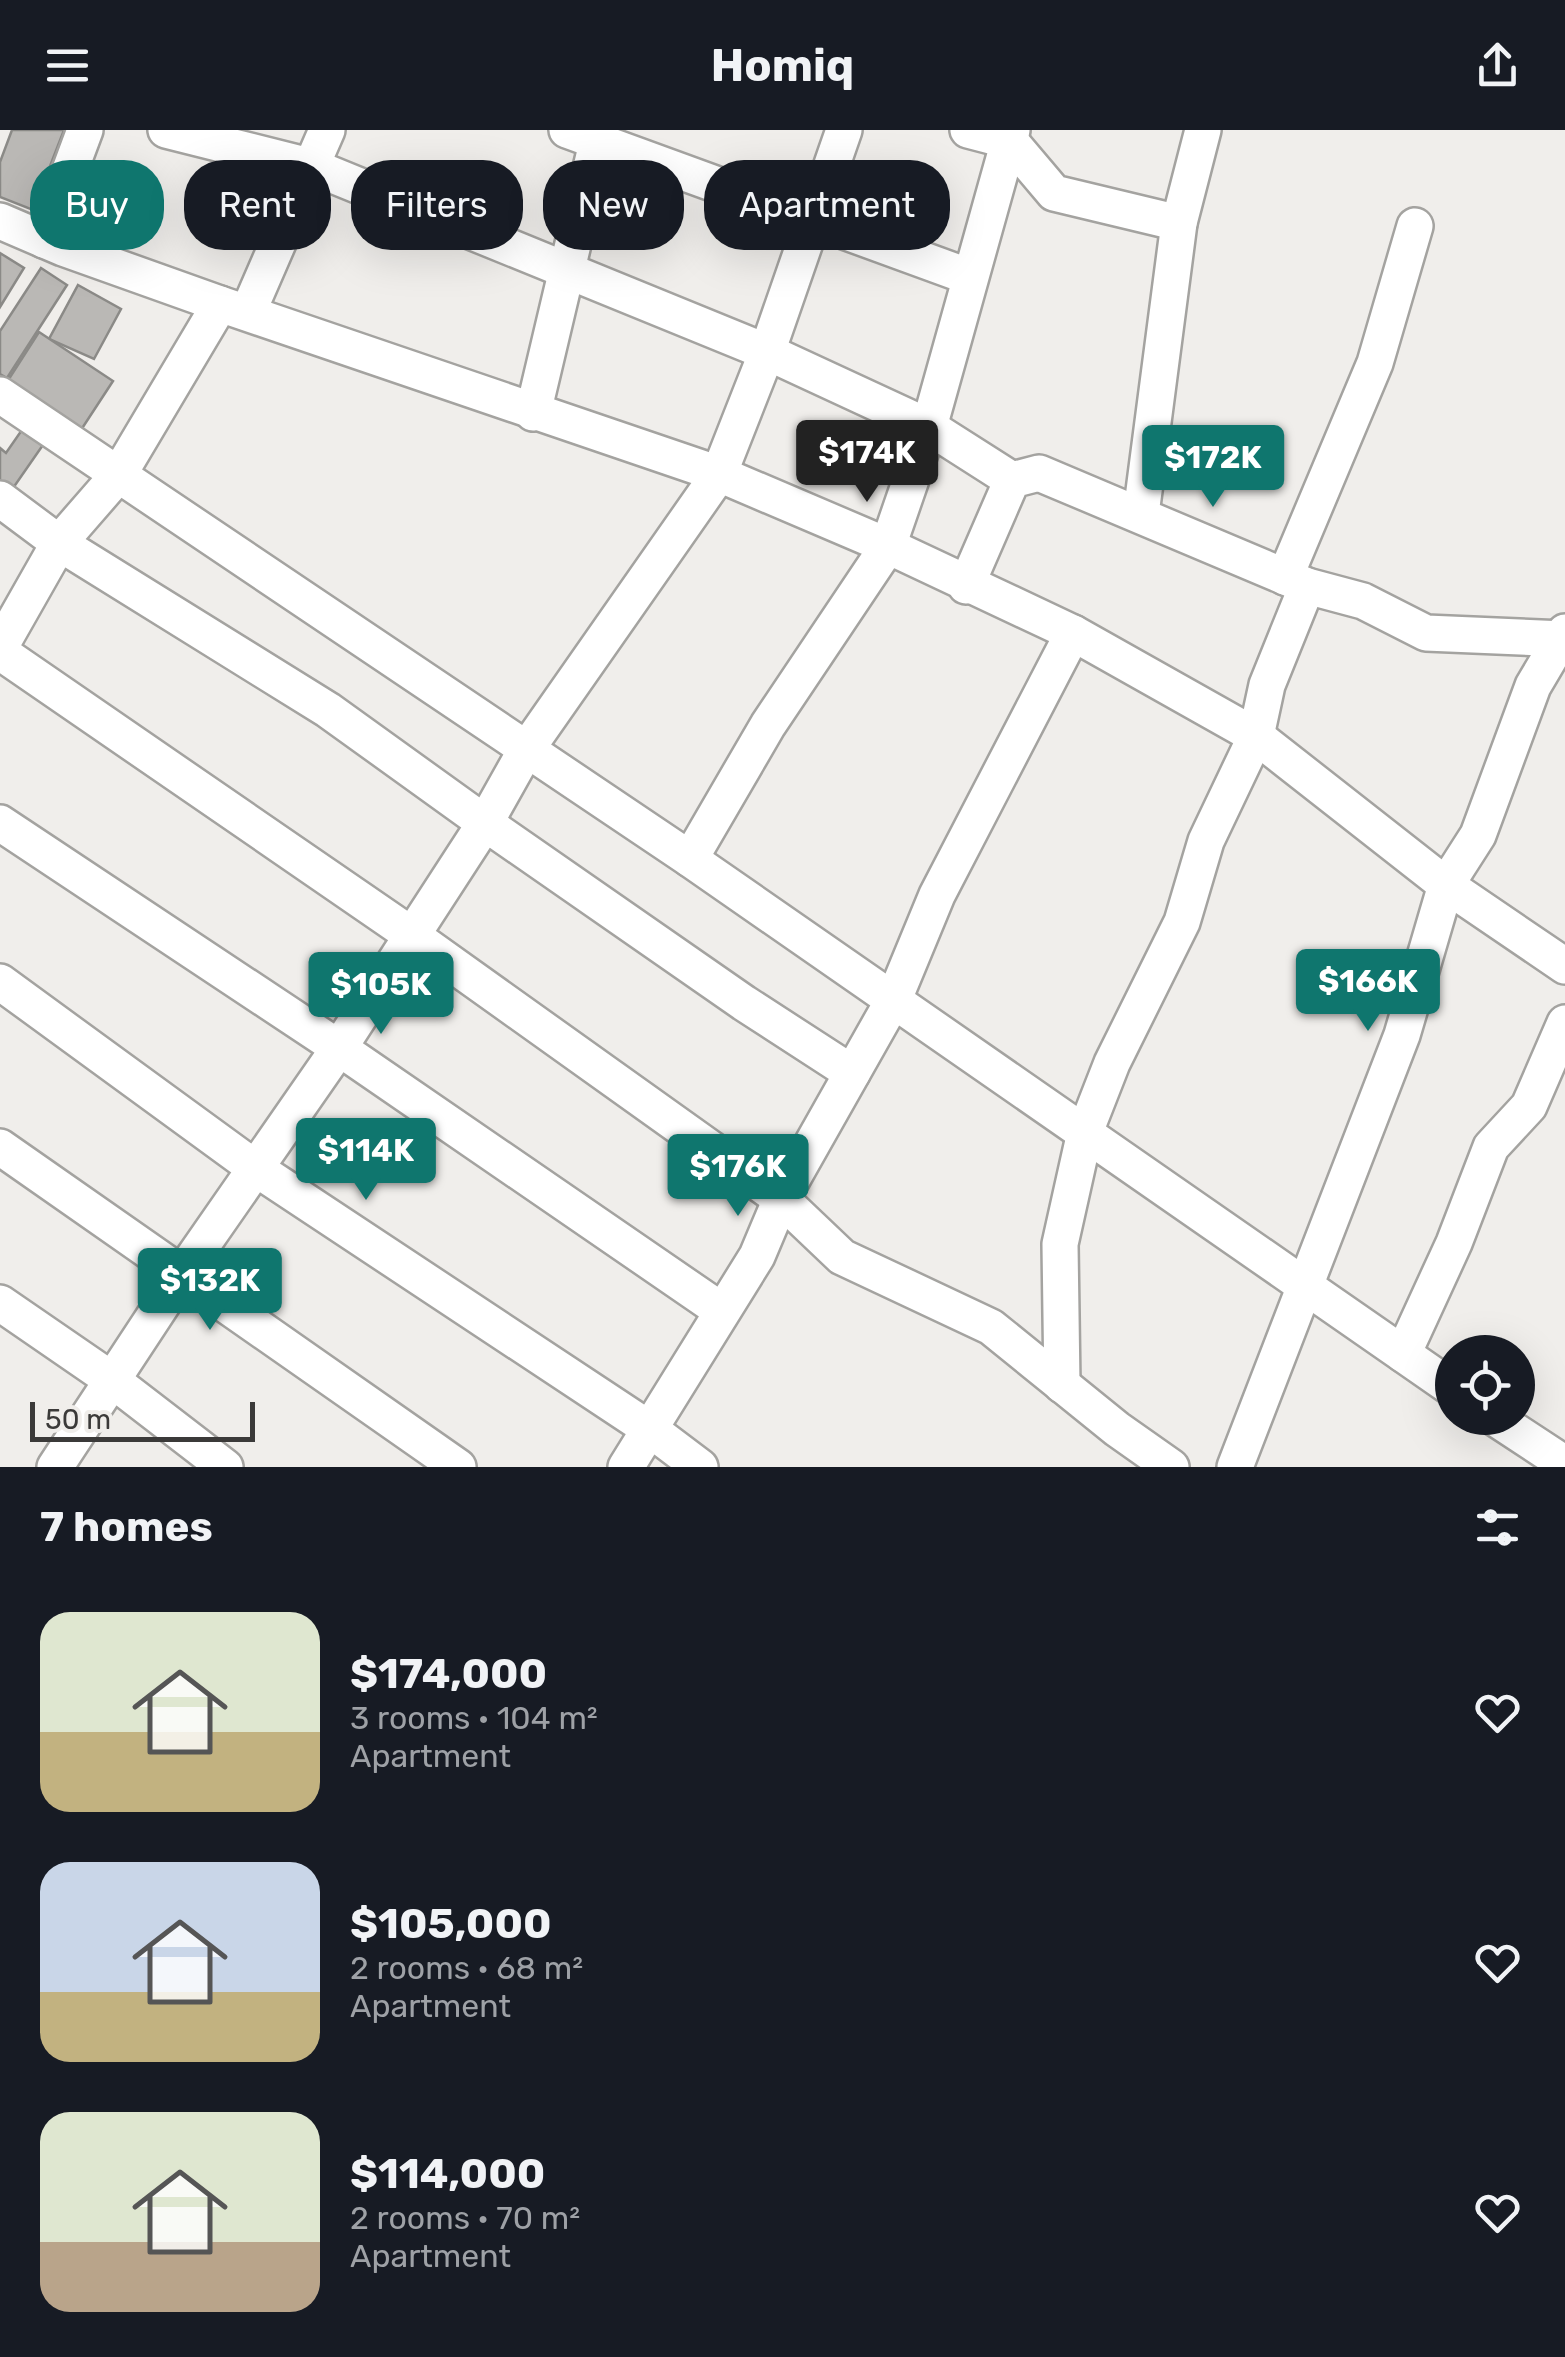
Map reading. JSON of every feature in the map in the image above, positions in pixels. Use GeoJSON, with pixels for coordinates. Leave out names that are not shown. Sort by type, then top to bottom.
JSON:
{"type":"FeatureCollection","features":[{"type":"Feature","properties":{"kind":"street"},"geometry":{"type":"LineString","coordinates":[[74,160],[85,130]]}},
{"type":"Feature","properties":{"kind":"street"},"geometry":{"type":"LineString","coordinates":[[166,130],[285,160]]}},
{"type":"Feature","properties":{"kind":"street"},"geometry":{"type":"LineString","coordinates":[[315,160],[326,130]]}},
{"type":"Feature","properties":{"kind":"street"},"geometry":{"type":"LineString","coordinates":[[833,160],[844,130]]}},
{"type":"Feature","properties":{"kind":"street"},"geometry":{"type":"LineString","coordinates":[[968,130],[1011,136],[1054,193],[1178,224]]}},
{"type":"Feature","properties":{"kind":"street"},"geometry":{"type":"LineString","coordinates":[[1140,514],[1178,224],[1203,130]]}},
{"type":"Feature","properties":{"kind":"street"},"geometry":{"type":"LineString","coordinates":[[533,413],[569,271],[588,133],[704,177]]}},
{"type":"Feature","properties":{"kind":"street"},"geometry":{"type":"LineString","coordinates":[[690,859],[768,725],[888,546],[929,426],[1011,136]]}},
{"type":"Feature","properties":{"kind":"street"},"geometry":{"type":"LineString","coordinates":[[331,174],[767,352],[929,426],[1012,480],[1039,472],[1296,581],[1363,601],[1426,633],[1564,637]]}},
{"type":"Feature","properties":{"kind":"street"},"geometry":{"type":"LineString","coordinates":[[0,222],[30,234]]}},
{"type":"Feature","properties":{"kind":"street"},"geometry":{"type":"LineString","coordinates":[[1062,1384],[1060,1244],[1085,1132],[1112,1063],[1182,922],[1206,841],[1256,736],[1296,581],[1375,363],[1414,226]]}},
{"type":"Feature","properties":{"kind":"street"},"geometry":{"type":"LineString","coordinates":[[72,250],[533,413],[720,474],[888,546],[966,586],[1073,633],[1256,736],[1446,885],[1565,966]]}},
{"type":"Feature","properties":{"kind":"street"},"geometry":{"type":"LineString","coordinates":[[266,250],[234,308],[119,474],[58,543],[0,650],[410,934],[781,1199],[842,1258],[991,1328],[1170,1467]]}},
{"type":"Feature","properties":{"kind":"street"},"geometry":{"type":"LineString","coordinates":[[55,1467],[182,1274],[340,1048],[485,823],[526,750],[720,474],[802,250]]}},
{"type":"Feature","properties":{"kind":"street"},"geometry":{"type":"LineString","coordinates":[[898,250],[970,277]]}},
{"type":"Feature","properties":{"kind":"street"},"geometry":{"type":"LineString","coordinates":[[0,395],[690,859],[1435,1376]]}},
{"type":"Feature","properties":{"kind":"street"},"geometry":{"type":"LineString","coordinates":[[966,586],[1012,480]]}},
{"type":"Feature","properties":{"kind":"street"},"geometry":{"type":"LineString","coordinates":[[0,499],[58,543],[328,710],[744,1002],[852,1072]]}},
{"type":"Feature","properties":{"kind":"street"},"geometry":{"type":"LineString","coordinates":[[626,1467],[758,1256],[781,1199],[894,999],[937,894],[1073,633]]}},
{"type":"Feature","properties":{"kind":"street"},"geometry":{"type":"LineString","coordinates":[[1235,1467],[1402,1035],[1446,885],[1478,835],[1533,686],[1564,637]]}},
{"type":"Feature","properties":{"kind":"street"},"geometry":{"type":"LineString","coordinates":[[0,823],[340,1048],[722,1311]]}},
{"type":"Feature","properties":{"kind":"street"},"geometry":{"type":"LineString","coordinates":[[0,982],[255,1168],[651,1430],[700,1467]]}},
{"type":"Feature","properties":{"kind":"street"},"geometry":{"type":"LineString","coordinates":[[1403,1354],[1454,1244],[1490,1147],[1529,1106],[1565,1023]]}},
{"type":"Feature","properties":{"kind":"street"},"geometry":{"type":"LineString","coordinates":[[0,1148],[458,1467]]}},
{"type":"Feature","properties":{"kind":"street"},"geometry":{"type":"LineString","coordinates":[[0,1304],[112,1380],[225,1467]]}},
{"type":"Feature","properties":{"kind":"street"},"geometry":{"type":"LineString","coordinates":[[1521,1435],[1565,1464]]}},
{"type":"Feature","properties":{"kind":"building"},"geometry":{"type":"Polygon","coordinates":[[[12,130],[64,130],[52,160],[30,160],[30,209],[0,197],[0,162],[12,130]]]}},
{"type":"Feature","properties":{"kind":"building"},"geometry":{"type":"Polygon","coordinates":[[[0,253],[24,268],[0,307],[0,253]]]}},
{"type":"Feature","properties":{"kind":"building"},"geometry":{"type":"Polygon","coordinates":[[[41,268],[67,285],[7,378],[0,374],[0,331],[41,268]]]}},
{"type":"Feature","properties":{"kind":"building"},"geometry":{"type":"Polygon","coordinates":[[[78,285],[121,309],[94,359],[49,339],[78,285]]]}},
{"type":"Feature","properties":{"kind":"building"},"geometry":{"type":"Polygon","coordinates":[[[39,332],[113,381],[79,433],[5,385],[39,332]]]}},
{"type":"Feature","properties":{"kind":"building"},"geometry":{"type":"Polygon","coordinates":[[[24,427],[45,442],[11,491],[0,483],[0,448],[6,453],[24,427]]]}}]}
